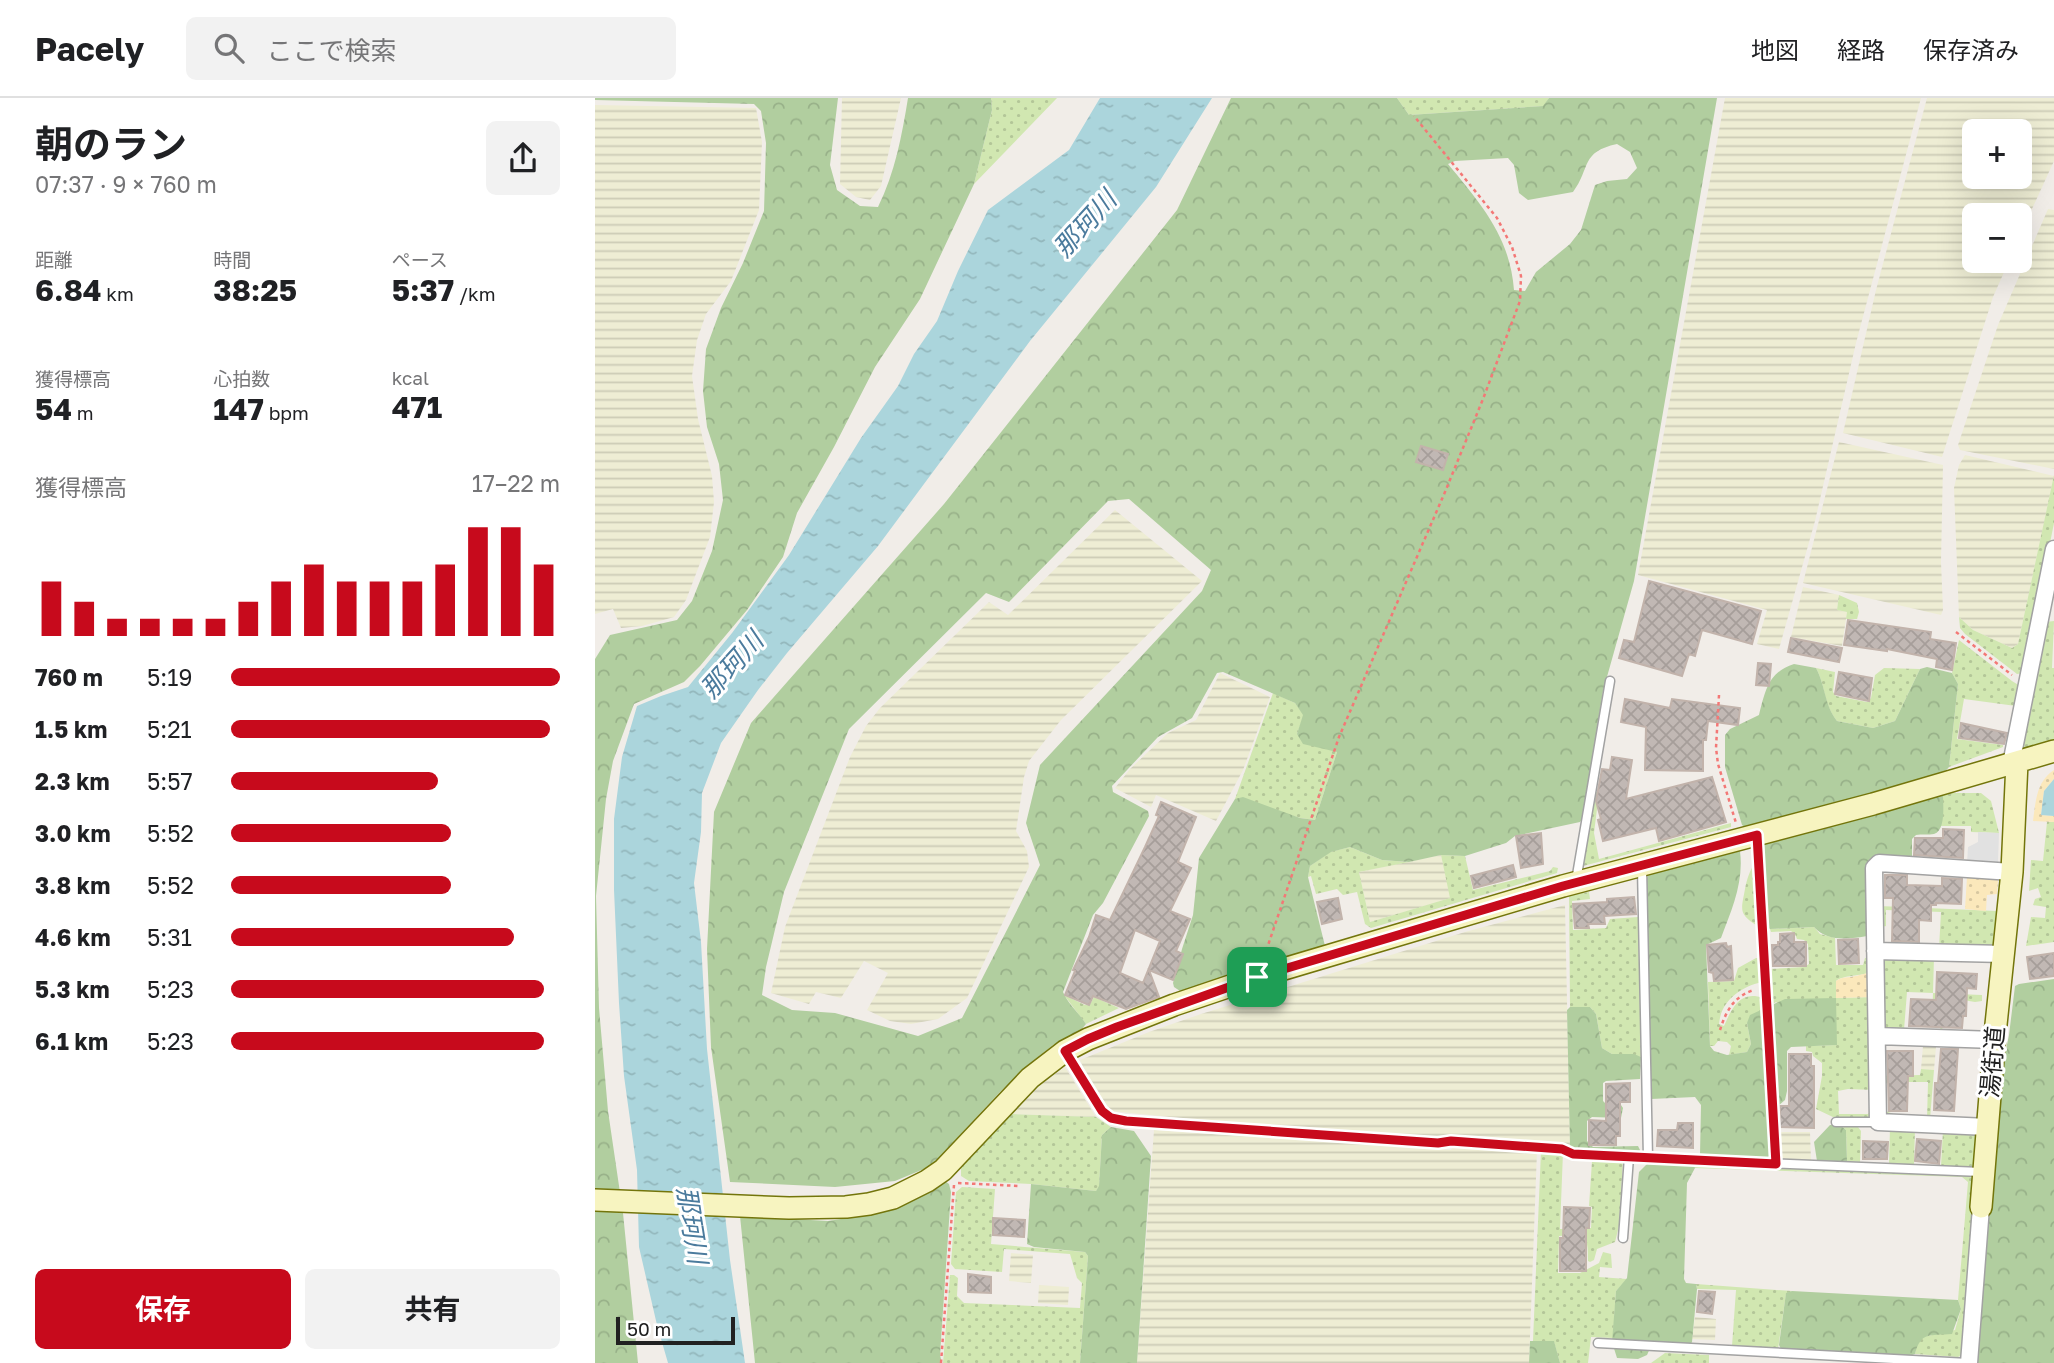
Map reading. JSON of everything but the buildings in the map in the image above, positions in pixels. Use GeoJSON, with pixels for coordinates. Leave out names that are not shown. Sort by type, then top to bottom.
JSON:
{"type":"FeatureCollection","features":[{"type":"Feature","properties":{"kind":"street"},"geometry":{"type":"LineString","coordinates":[[2014,763],[2027,682],[2051,575],[2054,549]]}},
{"type":"Feature","properties":{"kind":"street"},"geometry":{"type":"LineString","coordinates":[[595,1200],[789,1208],[846,1207],[893,1198],[952,1172],[1030,1078],[1065,1051],[1117,1027],[1257,977],[1576,882],[1873,804],[2054,751]]}},
{"type":"Feature","properties":{"kind":"street","name":"湯街道"},"geometry":{"type":"LineString","coordinates":[[1968,1363],[2012,872],[2014,763]]}},
{"type":"Feature","properties":{"kind":"street"},"geometry":{"type":"LineString","coordinates":[[1988,1127],[1878,1122],[1874,868],[1879,863],[2012,872]]}},
{"type":"Feature","properties":{"kind":"street"},"geometry":{"type":"LineString","coordinates":[[1875,951],[2004,954]]}},
{"type":"Feature","properties":{"kind":"street"},"geometry":{"type":"LineString","coordinates":[[1877,1036],[1995,1040]]}},
{"type":"Feature","properties":{"kind":"lane"},"geometry":{"type":"LineString","coordinates":[[1576,882],[1610,681]]}},
{"type":"Feature","properties":{"kind":"lane"},"geometry":{"type":"LineString","coordinates":[[1749,837],[1767,990],[1776,1164]]}},
{"type":"Feature","properties":{"kind":"lane"},"geometry":{"type":"LineString","coordinates":[[1642,865],[1648,1158]]}},
{"type":"Feature","properties":{"kind":"lane"},"geometry":{"type":"LineString","coordinates":[[1836,1122],[1878,1122]]}},
{"type":"Feature","properties":{"kind":"lane"},"geometry":{"type":"LineString","coordinates":[[1573,1154],[1984,1172]]}},
{"type":"Feature","properties":{"kind":"lane"},"geometry":{"type":"LineString","coordinates":[[1623,1238],[1629,1157]]}},
{"type":"Feature","properties":{"kind":"lane"},"geometry":{"type":"LineString","coordinates":[[1598,1343],[1968,1363]]}},
{"type":"Feature","properties":{"kind":"path"},"geometry":{"type":"LineString","coordinates":[[1257,977],[1339,737],[1445,492],[1520,301],[1521,276],[1497,218],[1414,116]]}},
{"type":"Feature","properties":{"kind":"path"},"geometry":{"type":"LineString","coordinates":[[1956,632],[2015,677],[2027,682]]}},
{"type":"Feature","properties":{"kind":"path"},"geometry":{"type":"LineString","coordinates":[[1719,695],[1716,748],[1718,764],[1749,837]]}},
{"type":"Feature","properties":{"kind":"path"},"geometry":{"type":"LineString","coordinates":[[1720,1030],[1729,1009],[1743,993],[1767,990]]}},
{"type":"Feature","properties":{"kind":"path"},"geometry":{"type":"LineString","coordinates":[[1065,1051],[1102,1111],[1111,1118],[1438,1143],[1451,1141],[1562,1149],[1573,1154]]}},
{"type":"Feature","properties":{"kind":"path"},"geometry":{"type":"LineString","coordinates":[[941,1363],[952,1172],[1019,1186]]}},
{"type":"Feature","properties":{"kind":"green space"},"geometry":{"type":"Polygon","coordinates":[[[595,98],[838,98],[830,165],[837,190],[860,206],[878,207],[893,167],[908,98],[991,98],[992,110],[974,184],[920,299],[875,367],[797,513],[783,557],[747,610],[684,682],[634,704],[613,761],[606,799],[596,896],[599,1008],[608,1111],[623,1213],[638,1363],[595,1363],[595,659],[610,635],[677,620],[692,601],[712,551],[723,500],[719,464],[707,427],[703,391],[706,349],[764,211],[766,143],[761,111],[754,104],[595,98]]]}},
{"type":"Feature","properties":{"kind":"green space"},"geometry":{"type":"Polygon","coordinates":[[[842,98],[901,98],[881,186],[870,200],[856,197],[840,184],[842,98]]]}},
{"type":"Feature","properties":{"kind":"green space"},"geometry":{"type":"Polygon","coordinates":[[[991,98],[1057,98],[974,184],[992,110],[991,98]]]}},
{"type":"Feature","properties":{"kind":"green space"},"geometry":{"type":"Polygon","coordinates":[[[1231,98],[1397,98],[1409,115],[1543,106],[1549,98],[1717,98],[1634,581],[1603,691],[1583,818],[1580,822],[1515,836],[1506,843],[1465,856],[1441,855],[1409,862],[1382,860],[1350,847],[1331,852],[1310,866],[1308,877],[1325,946],[1183,993],[1174,987],[1173,983],[1193,915],[1199,858],[1235,799],[1243,797],[1300,818],[1315,820],[1337,752],[1303,744],[1297,734],[1303,715],[1295,703],[1223,672],[1217,673],[1192,718],[1158,737],[1112,786],[1113,792],[1148,811],[1149,816],[1103,903],[1093,915],[1063,992],[1086,1024],[1081,1030],[1053,1045],[1028,1065],[931,1166],[895,1181],[835,1187],[730,1182],[711,1047],[707,949],[714,812],[751,723],[944,504],[1177,210],[1231,98]],[[1617,144],[1605,147],[1592,156],[1573,192],[1528,200],[1519,193],[1514,165],[1508,158],[1455,161],[1448,164],[1482,207],[1500,237],[1507,254],[1514,290],[1525,291],[1536,272],[1570,244],[1581,230],[1595,185],[1627,179],[1637,168],[1630,152],[1617,144]],[[1129,499],[1108,501],[1009,602],[986,593],[849,729],[784,892],[762,995],[792,1010],[835,1013],[918,1036],[962,1018],[1040,865],[1026,823],[1040,765],[1202,591],[1211,570],[1129,499]]]}},
{"type":"Feature","properties":{"kind":"green space"},"geometry":{"type":"Polygon","coordinates":[[[1397,98],[1549,98],[1544,106],[1409,115],[1397,98]]]}},
{"type":"Feature","properties":{"kind":"green space"},"geometry":{"type":"Polygon","coordinates":[[[1725,98],[1921,98],[1856,343],[1815,521],[1779,649],[1757,644],[1767,610],[1638,575],[1725,98]]]}},
{"type":"Feature","properties":{"kind":"green space"},"geometry":{"type":"Polygon","coordinates":[[[1927,98],[2054,98],[2054,161],[2032,209],[2032,203],[1962,203],[1962,273],[2004,273],[1993,297],[1942,457],[1843,433],[1876,290],[1927,98]]]}},
{"type":"Feature","properties":{"kind":"green space"},"geometry":{"type":"Polygon","coordinates":[[[595,105],[756,108],[762,142],[759,210],[731,281],[706,314],[697,340],[692,376],[698,419],[712,476],[714,502],[710,537],[686,600],[674,617],[642,626],[621,628],[613,609],[595,614],[595,105]]]}},
{"type":"Feature","properties":{"kind":"green space"},"geometry":{"type":"Polygon","coordinates":[[[2048,209],[2054,210],[2054,469],[1960,450],[1958,445],[1998,325],[2020,273],[2032,273],[2032,246],[2048,209]]]}},
{"type":"Feature","properties":{"kind":"green space"},"geometry":{"type":"Polygon","coordinates":[[[1839,442],[1943,465],[1941,615],[1803,583],[1839,442]]]}},
{"type":"Feature","properties":{"kind":"green space"},"geometry":{"type":"Polygon","coordinates":[[[1965,455],[2054,476],[2018,644],[2012,648],[1973,630],[1959,617],[1954,488],[1959,465],[1965,455]]]}},
{"type":"Feature","properties":{"kind":"green space"},"geometry":{"type":"Polygon","coordinates":[[[2054,475],[2054,523],[2024,673],[2017,674],[1965,634],[1960,628],[1959,617],[1973,630],[2012,648],[2018,644],[2054,475]]]}},
{"type":"Feature","properties":{"kind":"green space"},"geometry":{"type":"Polygon","coordinates":[[[1115,510],[1202,581],[1061,720],[1029,761],[1016,831],[1027,851],[1029,867],[967,998],[938,1019],[911,1024],[890,1021],[867,1010],[888,973],[864,961],[841,998],[816,992],[809,1004],[771,993],[785,927],[850,757],[866,726],[880,708],[989,602],[1008,615],[1115,510]]]}},
{"type":"Feature","properties":{"kind":"green space"},"geometry":{"type":"Polygon","coordinates":[[[1803,587],[1839,595],[1837,610],[1847,612],[1842,646],[1791,637],[1803,587]]]}},
{"type":"Feature","properties":{"kind":"green space"},"geometry":{"type":"Polygon","coordinates":[[[1839,595],[1857,603],[1857,619],[1846,619],[1847,612],[1837,610],[1839,595]]]}},
{"type":"Feature","properties":{"kind":"green space"},"geometry":{"type":"Polygon","coordinates":[[[2054,621],[2054,742],[2022,750],[2020,747],[2046,622],[2054,621]]]}},
{"type":"Feature","properties":{"kind":"green space"},"geometry":{"type":"Polygon","coordinates":[[[1959,640],[2020,686],[2016,706],[1964,699],[1957,739],[2003,747],[1949,767],[1958,684],[1952,673],[1959,640]]]}},
{"type":"Feature","properties":{"kind":"green space"},"geometry":{"type":"Polygon","coordinates":[[[1794,664],[1816,668],[1837,721],[1873,728],[1895,721],[1920,669],[1927,667],[1952,673],[1958,684],[1949,767],[1943,774],[1749,830],[1742,825],[1725,767],[1725,735],[1730,729],[1759,715],[1773,678],[1778,672],[1794,664]]]}},
{"type":"Feature","properties":{"kind":"green space"},"geometry":{"type":"Polygon","coordinates":[[[1816,668],[1835,672],[1833,692],[1836,696],[1867,702],[1871,698],[1875,675],[1884,668],[1920,669],[1895,721],[1873,728],[1837,721],[1829,708],[1816,668]]]}},
{"type":"Feature","properties":{"kind":"green space"},"geometry":{"type":"Polygon","coordinates":[[[1220,673],[1270,697],[1243,770],[1216,821],[1156,795],[1151,807],[1115,788],[1130,769],[1168,733],[1196,720],[1220,673]]]}},
{"type":"Feature","properties":{"kind":"green space"},"geometry":{"type":"Polygon","coordinates":[[[1273,693],[1295,703],[1304,715],[1297,734],[1337,752],[1315,820],[1235,799],[1273,693]]]}},
{"type":"Feature","properties":{"kind":"green space"},"geometry":{"type":"Polygon","coordinates":[[[1596,792],[1599,793],[1594,833],[1599,859],[1731,823],[1731,827],[1583,866],[1596,792]]]}},
{"type":"Feature","properties":{"kind":"green space"},"geometry":{"type":"Polygon","coordinates":[[[1981,793],[1991,801],[1999,833],[1971,832],[1971,826],[1941,826],[1943,795],[1981,793]]]}},
{"type":"Feature","properties":{"kind":"green space"},"geometry":{"type":"Polygon","coordinates":[[[1936,794],[1943,795],[1943,817],[1938,832],[1916,835],[1912,839],[1912,860],[1878,860],[1867,936],[1839,938],[1825,935],[1814,927],[1770,929],[1766,926],[1760,845],[1936,794]]]}},
{"type":"Feature","properties":{"kind":"green space"},"geometry":{"type":"Polygon","coordinates":[[[2047,822],[2054,822],[2054,942],[2026,946],[2031,917],[2045,918],[2046,907],[2033,905],[2035,899],[2041,897],[2038,888],[2029,891],[2031,860],[2043,861],[2047,822]]]}},
{"type":"Feature","properties":{"kind":"green space"},"geometry":{"type":"Polygon","coordinates":[[[1350,847],[1382,860],[1409,862],[1359,872],[1370,922],[1450,898],[1441,855],[1465,856],[1473,890],[1550,871],[1553,867],[1558,868],[1557,873],[1371,928],[1365,924],[1357,892],[1343,895],[1337,889],[1316,894],[1311,876],[1308,877],[1310,866],[1330,852],[1350,847]]]}},
{"type":"Feature","properties":{"kind":"green space"},"geometry":{"type":"Polygon","coordinates":[[[1740,851],[1739,885],[1729,917],[1721,938],[1706,945],[1710,1046],[1714,1051],[1727,1055],[1747,1052],[1751,1044],[1747,1023],[1750,1015],[1785,999],[1836,998],[1837,1045],[1791,1047],[1787,1051],[1785,1100],[1772,1111],[1772,1160],[1702,1158],[1701,1105],[1695,1097],[1651,1099],[1649,1096],[1645,883],[1648,875],[1740,851]]]}},
{"type":"Feature","properties":{"kind":"green space"},"geometry":{"type":"Polygon","coordinates":[[[1441,855],[1451,898],[1370,922],[1359,872],[1441,855]]]}},
{"type":"Feature","properties":{"kind":"green space"},"geometry":{"type":"Polygon","coordinates":[[[1755,862],[1759,927],[1747,919],[1742,907],[1747,881],[1755,862]]]}},
{"type":"Feature","properties":{"kind":"green space"},"geometry":{"type":"Polygon","coordinates":[[[1589,892],[1590,899],[1572,901],[1573,930],[1606,928],[1610,919],[1638,917],[1641,1057],[1612,1054],[1602,1048],[1596,1014],[1590,1007],[1570,1007],[1569,895],[1589,892]]]}},
{"type":"Feature","properties":{"kind":"green space"},"geometry":{"type":"Polygon","coordinates":[[[1565,905],[1570,1146],[1257,1126],[1111,1111],[1088,1078],[1080,1060],[1201,1014],[1465,932],[1565,905]]]}},
{"type":"Feature","properties":{"kind":"green space"},"geometry":{"type":"Polygon","coordinates":[[[1879,906],[1997,911],[1993,946],[1939,948],[1941,912],[1886,910],[1886,926],[1882,927],[1879,906]]]}},
{"type":"Feature","properties":{"kind":"green space"},"geometry":{"type":"Polygon","coordinates":[[[1814,927],[1820,934],[1835,938],[1836,965],[1863,965],[1865,958],[1871,957],[1872,972],[1836,981],[1836,998],[1872,997],[1873,1090],[1838,1091],[1839,1114],[1868,1114],[1871,1110],[1874,1112],[1869,1118],[1835,1118],[1816,1109],[1822,1063],[1812,1052],[1806,1051],[1806,1046],[1837,1045],[1776,1002],[1772,1005],[1770,969],[1804,967],[1809,964],[1808,944],[1804,940],[1797,939],[1791,931],[1771,932],[1770,929],[1814,927]]]}},
{"type":"Feature","properties":{"kind":"green space"},"geometry":{"type":"Polygon","coordinates":[[[1934,957],[1933,993],[1907,992],[1904,1030],[1886,1030],[1882,1027],[1881,958],[1934,957]]]}},
{"type":"Feature","properties":{"kind":"green space"},"geometry":{"type":"Polygon","coordinates":[[[1761,958],[1762,982],[1746,987],[1733,996],[1723,1008],[1719,1024],[1724,1026],[1738,1002],[1748,996],[1763,998],[1764,1009],[1747,1023],[1751,1044],[1747,1052],[1729,1055],[1731,1046],[1727,1042],[1718,1041],[1714,1046],[1710,1046],[1708,982],[1734,981],[1738,968],[1761,958]]]}},
{"type":"Feature","properties":{"kind":"green space"},"geometry":{"type":"Polygon","coordinates":[[[2054,979],[2054,1363],[1977,1363],[2001,1074],[2015,986],[2054,979]]]}},
{"type":"Feature","properties":{"kind":"green space"},"geometry":{"type":"Polygon","coordinates":[[[1933,993],[1982,995],[1982,1001],[1945,997],[1942,1033],[1941,1018],[1932,1015],[1933,993]]]}},
{"type":"Feature","properties":{"kind":"green space"},"geometry":{"type":"Polygon","coordinates":[[[1064,995],[1085,1005],[1090,1004],[1094,997],[1119,1008],[1086,1024],[1064,995]]]}},
{"type":"Feature","properties":{"kind":"green space"},"geometry":{"type":"Polygon","coordinates":[[[1570,1007],[1590,1007],[1596,1014],[1602,1048],[1612,1054],[1634,1054],[1641,1057],[1640,1079],[1603,1083],[1603,1101],[1607,1105],[1621,1105],[1621,1118],[1592,1117],[1587,1121],[1587,1141],[1593,1147],[1638,1146],[1640,1150],[1637,1155],[1575,1152],[1570,1146],[1567,1010],[1570,1007]]]}},
{"type":"Feature","properties":{"kind":"green space"},"geometry":{"type":"Polygon","coordinates":[[[1882,1043],[1885,1044],[1887,1076],[1920,1075],[1921,1069],[1934,1070],[1930,1119],[1927,1119],[1928,1082],[1888,1082],[1885,1085],[1886,1111],[1898,1116],[1885,1116],[1882,1043]]]}},
{"type":"Feature","properties":{"kind":"green space"},"geometry":{"type":"Polygon","coordinates":[[[1923,1046],[1936,1047],[1934,1070],[1921,1069],[1923,1046]]]}},
{"type":"Feature","properties":{"kind":"green space"},"geometry":{"type":"Polygon","coordinates":[[[1065,1067],[1096,1117],[1011,1114],[1036,1088],[1065,1067]]]}},
{"type":"Feature","properties":{"kind":"green space"},"geometry":{"type":"Polygon","coordinates":[[[1011,1114],[1096,1117],[1111,1127],[1102,1135],[1099,1187],[1096,1191],[969,1181],[961,1176],[961,1168],[1011,1114]]]}},
{"type":"Feature","properties":{"kind":"green space"},"geometry":{"type":"Polygon","coordinates":[[[1830,1125],[1840,1125],[1846,1130],[1847,1161],[1844,1163],[1817,1161],[1814,1142],[1830,1125]]]}},
{"type":"Feature","properties":{"kind":"green space"},"geometry":{"type":"Polygon","coordinates":[[[1840,1125],[1858,1127],[1861,1131],[1860,1162],[1847,1161],[1846,1130],[1840,1125]]]}},
{"type":"Feature","properties":{"kind":"green space"},"geometry":{"type":"Polygon","coordinates":[[[1111,1127],[1134,1131],[1151,1156],[1137,1363],[1080,1363],[1088,1256],[1085,1252],[1027,1244],[1031,1184],[1096,1191],[1099,1186],[1102,1135],[1111,1127]]]}},
{"type":"Feature","properties":{"kind":"green space"},"geometry":{"type":"Polygon","coordinates":[[[1890,1128],[1915,1128],[1914,1165],[1889,1163],[1890,1128]]]}},
{"type":"Feature","properties":{"kind":"green space"},"geometry":{"type":"Polygon","coordinates":[[[1154,1130],[1451,1150],[1453,1146],[1537,1151],[1529,1363],[1137,1363],[1154,1130]]]}},
{"type":"Feature","properties":{"kind":"green space"},"geometry":{"type":"Polygon","coordinates":[[[1943,1130],[1980,1132],[1977,1166],[1941,1166],[1943,1130]]]}},
{"type":"Feature","properties":{"kind":"green space"},"geometry":{"type":"Polygon","coordinates":[[[1776,1132],[1810,1132],[1811,1160],[1780,1160],[1777,1156],[1776,1132]]]}},
{"type":"Feature","properties":{"kind":"green space"},"geometry":{"type":"Polygon","coordinates":[[[1541,1151],[1563,1152],[1560,1229],[1591,1228],[1592,1207],[1589,1206],[1592,1161],[1623,1160],[1619,1226],[1615,1242],[1597,1249],[1594,1260],[1590,1262],[1584,1238],[1575,1235],[1559,1236],[1558,1273],[1580,1273],[1599,1263],[1603,1252],[1611,1254],[1612,1268],[1600,1267],[1599,1277],[1627,1279],[1616,1291],[1613,1338],[1591,1337],[1588,1363],[1560,1363],[1554,1342],[1533,1341],[1541,1151]]]}},
{"type":"Feature","properties":{"kind":"green space"},"geometry":{"type":"Polygon","coordinates":[[[1647,1164],[1694,1165],[1695,1168],[1687,1183],[1684,1279],[1686,1283],[1696,1284],[1697,1289],[1692,1342],[1690,1345],[1652,1344],[1647,1355],[1638,1359],[1617,1358],[1612,1342],[1616,1291],[1627,1278],[1639,1172],[1647,1164]]]}},
{"type":"Feature","properties":{"kind":"green space"},"geometry":{"type":"Polygon","coordinates":[[[1694,1165],[1969,1174],[1975,1182],[1963,1354],[1958,1357],[1915,1354],[1918,1341],[1923,1337],[1955,1330],[1961,1309],[1958,1300],[1968,1182],[1962,1177],[1695,1168],[1694,1165]]]}},
{"type":"Feature","properties":{"kind":"green space"},"geometry":{"type":"Polygon","coordinates":[[[945,1181],[951,1192],[940,1355],[942,1363],[755,1363],[740,1216],[828,1221],[867,1215],[908,1202],[945,1181]]]}},
{"type":"Feature","properties":{"kind":"green space"},"geometry":{"type":"Polygon","coordinates":[[[962,1187],[995,1189],[991,1244],[1085,1252],[1088,1256],[1080,1363],[943,1363],[950,1275],[958,1278],[957,1296],[964,1303],[1080,1308],[1082,1283],[1077,1278],[1070,1254],[1004,1249],[1002,1272],[955,1269],[951,1264],[956,1192],[962,1187]]]}},
{"type":"Feature","properties":{"kind":"green space"},"geometry":{"type":"Polygon","coordinates":[[[1011,1253],[1033,1255],[1031,1283],[1009,1281],[1011,1253]]]}},
{"type":"Feature","properties":{"kind":"green space"},"geometry":{"type":"Polygon","coordinates":[[[1696,1284],[1792,1291],[1786,1294],[1778,1349],[1732,1346],[1736,1290],[1697,1289],[1696,1284]]]}},
{"type":"Feature","properties":{"kind":"green space"},"geometry":{"type":"Polygon","coordinates":[[[1039,1285],[1069,1287],[1068,1305],[1038,1303],[1039,1285]]]}},
{"type":"Feature","properties":{"kind":"green space"},"geometry":{"type":"Polygon","coordinates":[[[1792,1291],[1958,1300],[1961,1309],[1952,1334],[1927,1336],[1920,1341],[1915,1354],[1909,1356],[1781,1349],[1779,1345],[1786,1293],[1792,1291]]]}},
{"type":"Feature","properties":{"kind":"green space"},"geometry":{"type":"Polygon","coordinates":[[[1695,1317],[1716,1319],[1715,1340],[1692,1339],[1695,1317]]]}},
{"type":"Feature","properties":{"kind":"green space"},"geometry":{"type":"Polygon","coordinates":[[[1530,1341],[1554,1341],[1560,1363],[1529,1363],[1530,1341]]]}},
{"type":"Feature","properties":{"kind":"green space"},"geometry":{"type":"Polygon","coordinates":[[[1665,1353],[1709,1355],[1709,1363],[1651,1363],[1665,1353]]]}},
{"type":"Feature","properties":{"kind":"sand"},"geometry":{"type":"Polygon","coordinates":[[[2054,770],[2054,779],[2044,791],[2041,815],[2054,816],[2054,822],[2033,821],[2040,786],[2054,770]]]}},
{"type":"Feature","properties":{"kind":"sand"},"geometry":{"type":"Polygon","coordinates":[[[1967,877],[1994,877],[1998,880],[1997,894],[1987,895],[1986,911],[1965,909],[1967,877]]]}},
{"type":"Feature","properties":{"kind":"sand"},"geometry":{"type":"Polygon","coordinates":[[[1872,972],[1872,997],[1836,998],[1836,981],[1872,972]]]}},
{"type":"Feature","properties":{"kind":"shaded area"},"geometry":{"type":"Polygon","coordinates":[[[1978,832],[1999,833],[1998,863],[1967,864],[1968,847],[1978,842],[1978,832]]]}},
{"type":"Feature","properties":{"kind":"water","name":"那珂川"},"geometry":{"type":"Polygon","coordinates":[[[1100,98],[1212,98],[1156,187],[1030,341],[878,546],[758,690],[721,743],[702,793],[701,832],[694,883],[701,942],[707,1049],[730,1260],[745,1363],[668,1363],[639,1247],[637,1170],[624,1076],[619,1003],[614,819],[622,757],[637,706],[688,687],[732,633],[789,555],[861,438],[898,386],[914,354],[937,321],[988,210],[1069,150],[1100,98]]]}},
{"type":"Feature","properties":{"kind":"water"},"geometry":{"type":"Polygon","coordinates":[[[2054,779],[2054,816],[2041,815],[2044,791],[2054,779]]]}},
{"type":"Feature","properties":{"kind":"route"},"geometry":{"type":"LineString","coordinates":[[1757,835],[1776,1164],[1573,1154],[1562,1149],[1126,1121],[1111,1118],[1102,1111],[1065,1051],[1088,1039],[1174,1005],[1257,977],[1563,886],[1757,835]]}}]}
